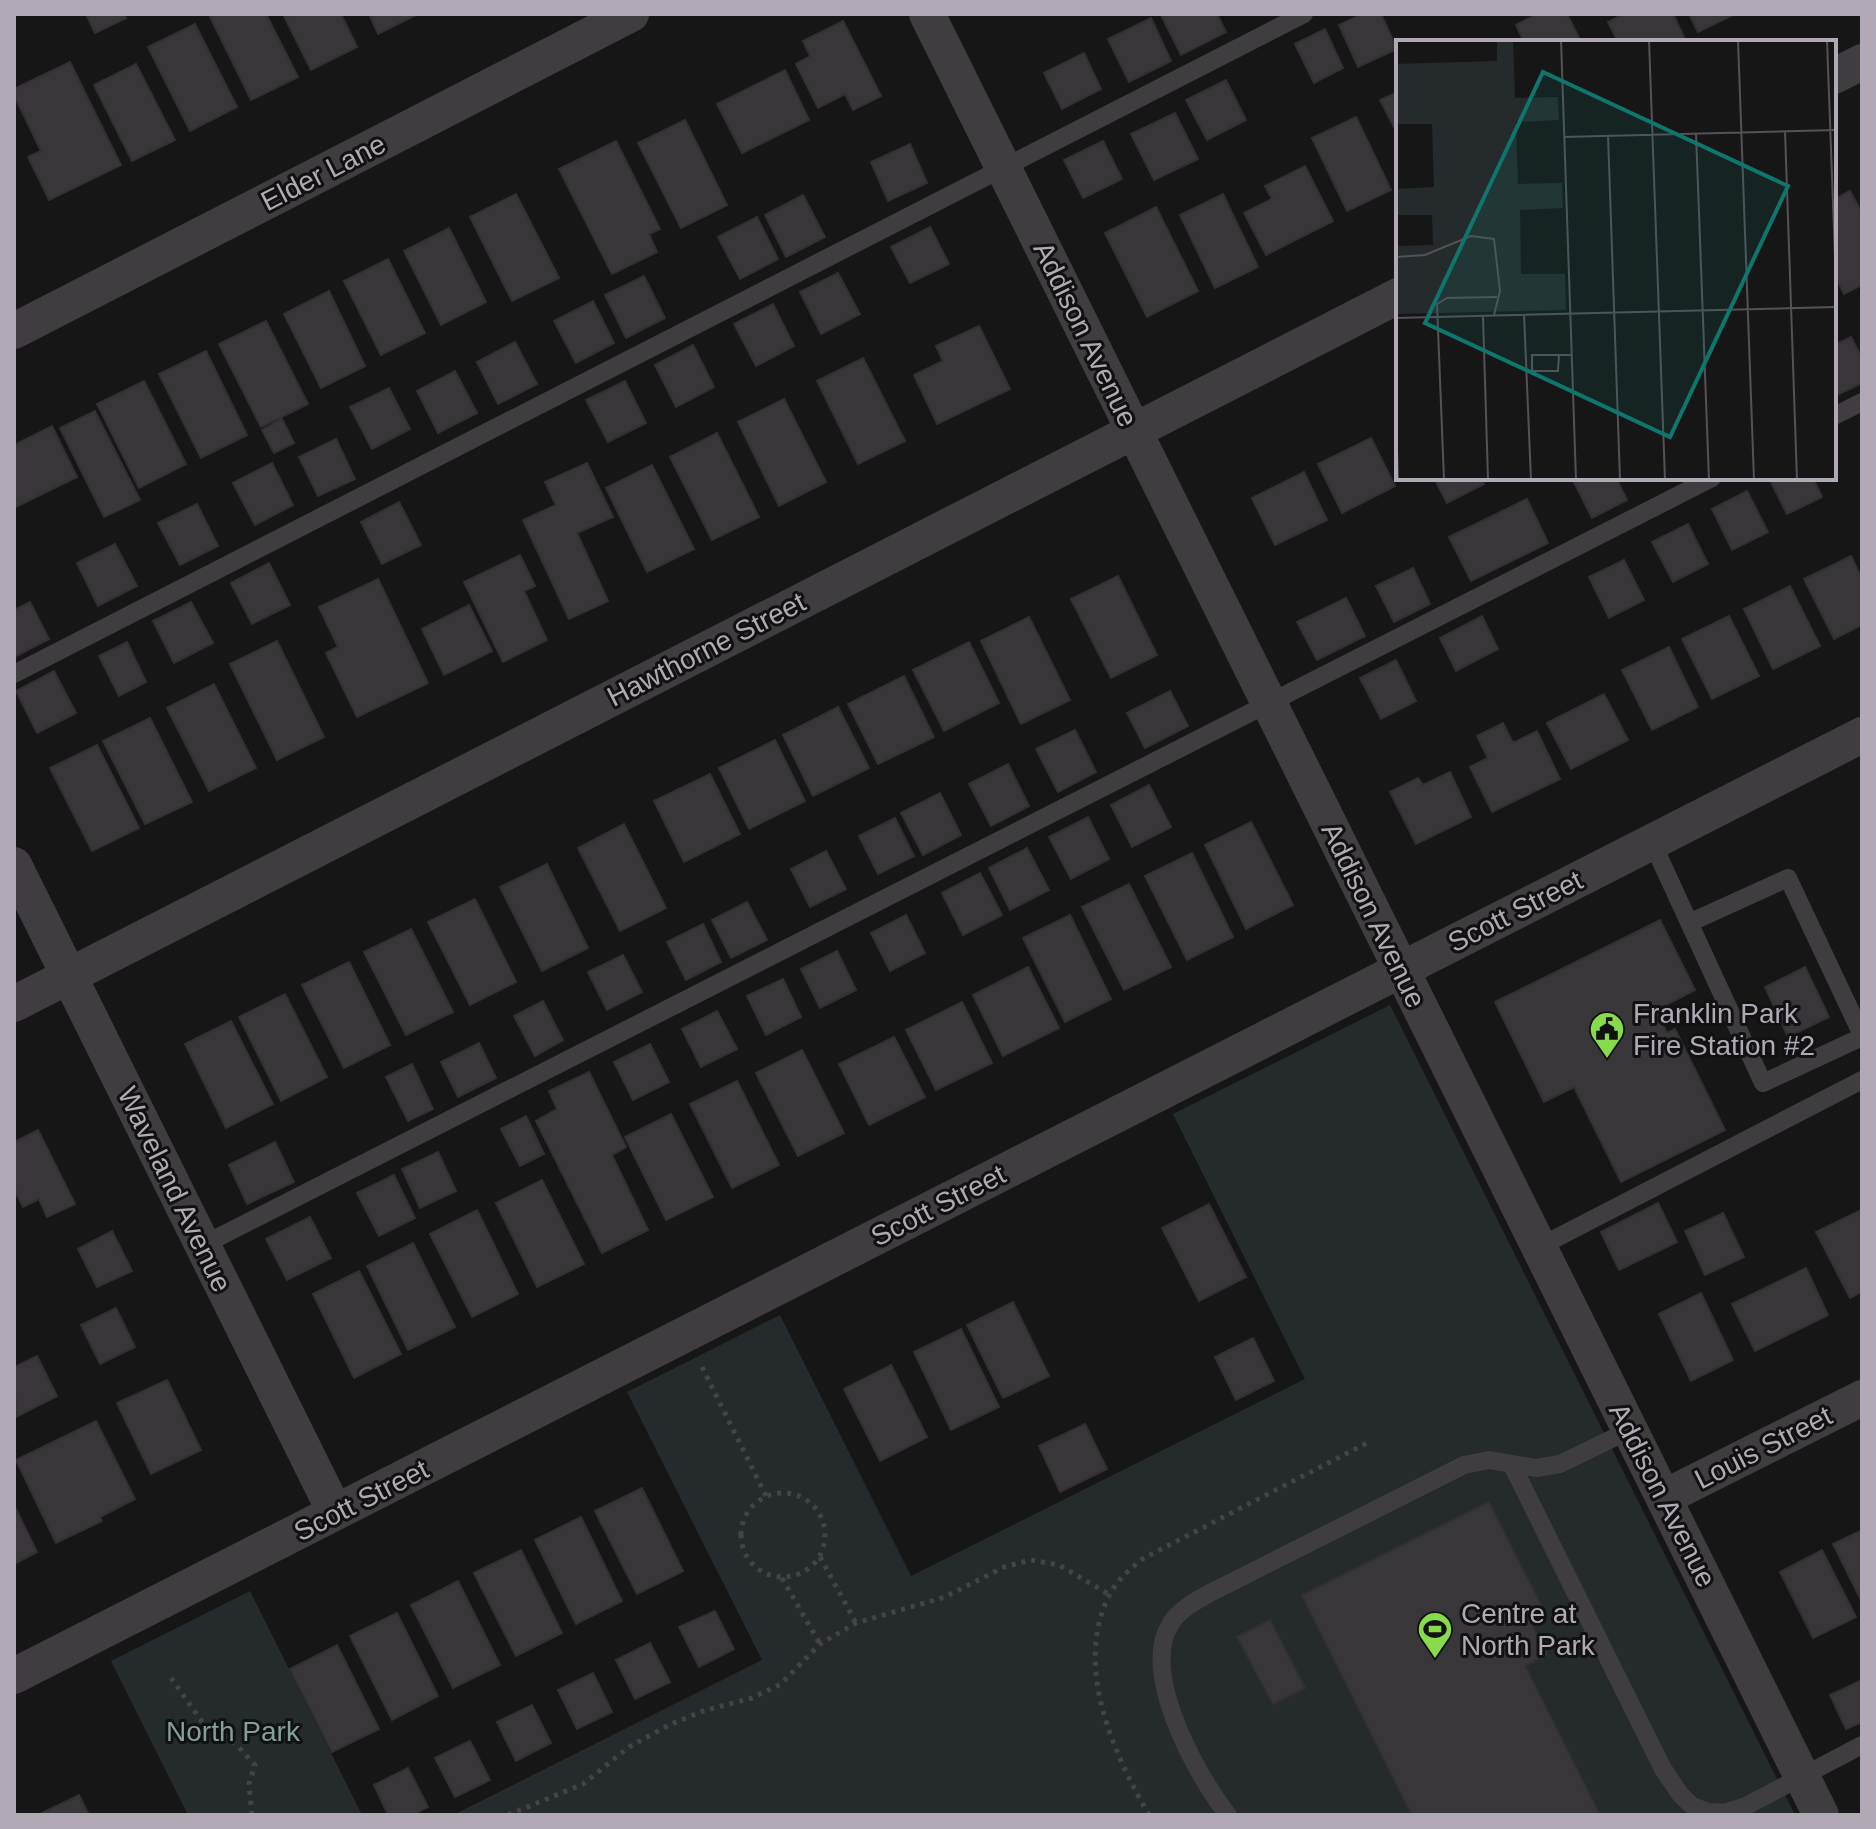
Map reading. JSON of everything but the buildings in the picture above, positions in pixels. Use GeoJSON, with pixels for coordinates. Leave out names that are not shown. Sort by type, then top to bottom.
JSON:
{"type":"FeatureCollection","features":[{"type":"Feature","properties":{"kind":"street","name":"Elder Lane"},"geometry":{"type":"LineString","coordinates":[[14,331],[631,14]]}},
{"type":"Feature","properties":{"kind":"street","name":"Addison Avenue"},"geometry":{"type":"LineString","coordinates":[[927,14],[1821,1815]]}},
{"type":"Feature","properties":{"kind":"street"},"geometry":{"type":"LineString","coordinates":[[1836,75],[1862,62]]}},
{"type":"Feature","properties":{"kind":"street","name":"Hawthorne Street"},"geometry":{"type":"LineString","coordinates":[[14,1004],[1396,297]]}},
{"type":"Feature","properties":{"kind":"street","name":"Scott Street"},"geometry":{"type":"LineString","coordinates":[[14,1676],[1862,735]]}},
{"type":"Feature","properties":{"kind":"street","name":"Waveland Avenue"},"geometry":{"type":"LineString","coordinates":[[14,865],[335,1512]]}},
{"type":"Feature","properties":{"kind":"street","name":"Louis Street"},"geometry":{"type":"LineString","coordinates":[[1665,1497],[1862,1398]]}},
{"type":"Feature","properties":{"kind":"lane"},"geometry":{"type":"LineString","coordinates":[[14,674],[1304,14]]}},
{"type":"Feature","properties":{"kind":"lane"},"geometry":{"type":"LineString","coordinates":[[1836,415],[1862,402]]}},
{"type":"Feature","properties":{"kind":"lane"},"geometry":{"type":"LineString","coordinates":[[203,1245],[1708,480]]}},
{"type":"Feature","properties":{"kind":"lane"},"geometry":{"type":"LineString","coordinates":[[1652,842],[1689,923],[1763,1083],[1862,1036],[1788,878],[1689,923]]}},
{"type":"Feature","properties":{"kind":"lane"},"geometry":{"type":"LineString","coordinates":[[1539,1247],[1862,1080]]}},
{"type":"Feature","properties":{"kind":"lane"},"geometry":{"type":"LineString","coordinates":[[1228,1815],[1188,1753],[1171,1710],[1164,1676],[1163,1648],[1170,1624],[1187,1607],[1464,1465],[1489,1460],[1536,1468],[1560,1464],[1630,1430]]}},
{"type":"Feature","properties":{"kind":"lane"},"geometry":{"type":"LineString","coordinates":[[1512,1465],[1663,1769],[1692,1806],[1708,1812],[1724,1813],[1746,1806],[1862,1745]]}},
{"type":"Feature","properties":{"kind":"path"},"geometry":{"type":"LineString","coordinates":[[686,1334],[766,1496]]}},
{"type":"Feature","properties":{"kind":"path"},"geometry":{"type":"LineString","coordinates":[[778,1492],[792,1493],[812,1504],[823,1519],[826,1534],[820,1557],[811,1568],[797,1576],[782,1578],[759,1570],[748,1559],[742,1546],[741,1530],[745,1516],[766,1496],[778,1492]]}},
{"type":"Feature","properties":{"kind":"path"},"geometry":{"type":"LineString","coordinates":[[820,1557],[856,1623]]}},
{"type":"Feature","properties":{"kind":"path"},"geometry":{"type":"LineString","coordinates":[[508,1815],[583,1784],[629,1747],[669,1725],[703,1711],[752,1698],[781,1684],[820,1644],[856,1623],[945,1597],[1004,1567],[1031,1560],[1059,1565],[1110,1595]]}},
{"type":"Feature","properties":{"kind":"path"},"geometry":{"type":"LineString","coordinates":[[782,1578],[820,1644]]}},
{"type":"Feature","properties":{"kind":"path"},"geometry":{"type":"LineString","coordinates":[[171,1678],[205,1726],[232,1740],[255,1765],[249,1784],[252,1815]]}},
{"type":"Feature","properties":{"kind":"green space"},"geometry":{"type":"Polygon","coordinates":[[[1390,1005],[1795,1815],[453,1815],[762,1660],[627,1392],[780,1315],[911,1576],[1305,1379],[1173,1114],[1390,1005]]]}},
{"type":"Feature","properties":{"kind":"green space","name":"North Park"},"geometry":{"type":"Polygon","coordinates":[[[250,1591],[362,1815],[188,1815],[111,1661],[250,1591]]]}},
{"type":"Feature","properties":{"kind":"place","name":"Franklin Park Fire Station #2"},"geometry":{"type":"Point","coordinates":[1607,1060]}},
{"type":"Feature","properties":{"kind":"place","name":"Centre at North Park"},"geometry":{"type":"Point","coordinates":[1435,1660]}}]}
